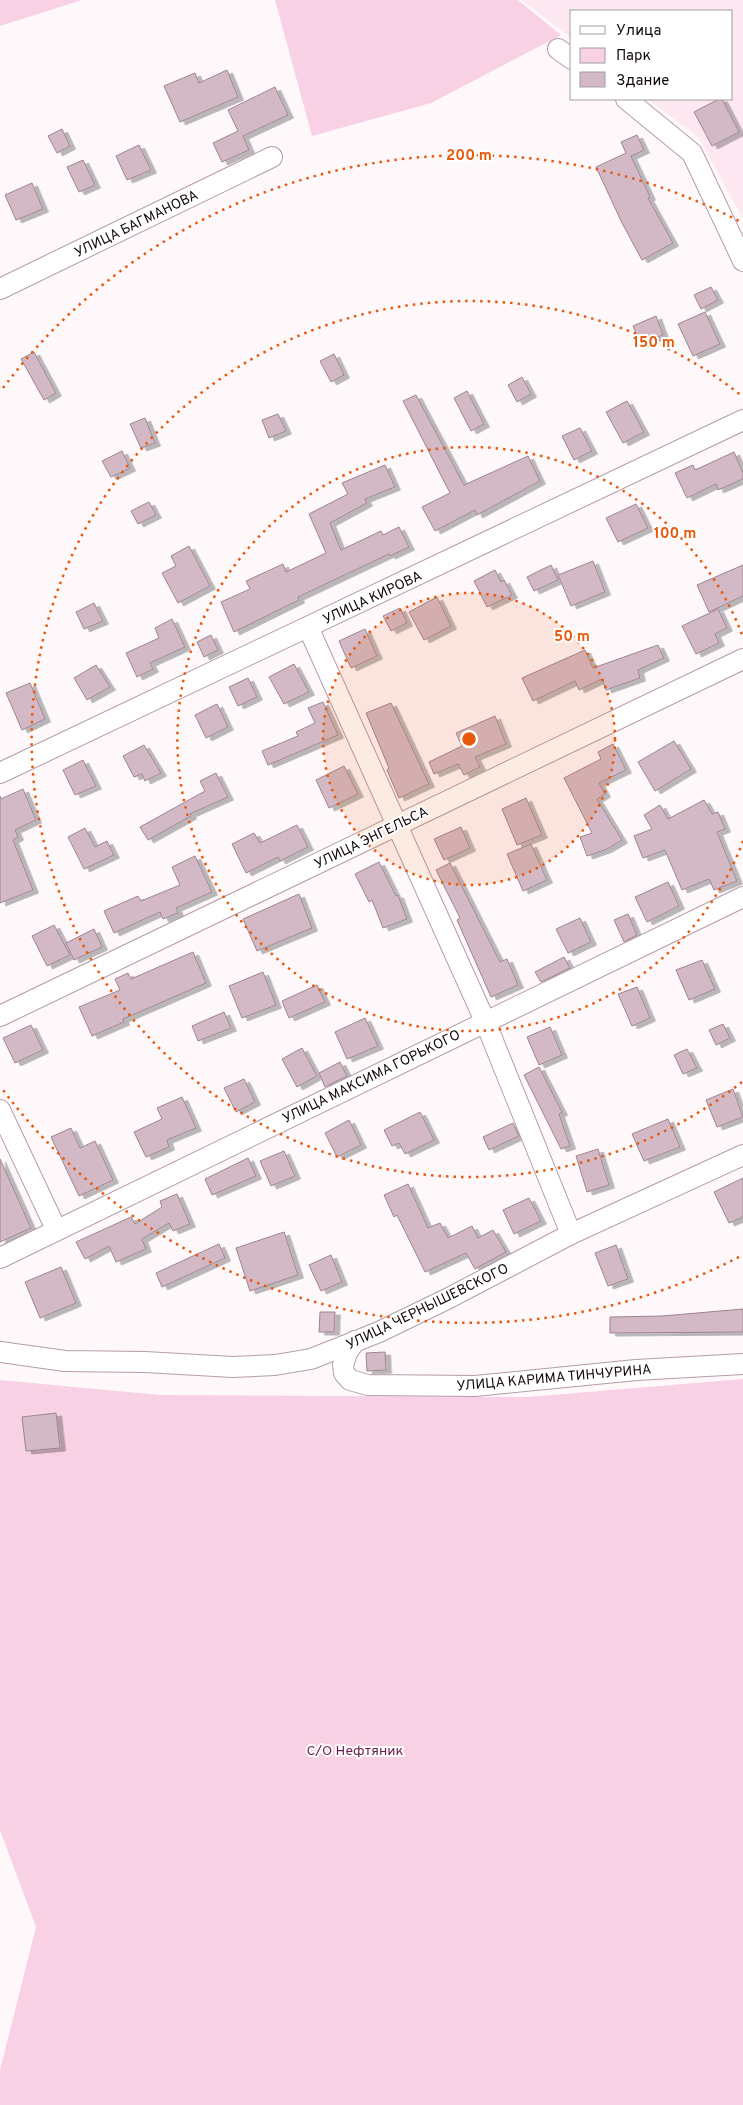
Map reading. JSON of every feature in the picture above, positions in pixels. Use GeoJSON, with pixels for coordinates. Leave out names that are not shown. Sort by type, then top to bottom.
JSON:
{"type":"FeatureCollection","features":[{"type":"Feature","properties":{"kind":"street"},"geometry":{"type":"LineString","coordinates":[[627,100],[692,153],[743,261]]}},
{"type":"Feature","properties":{"kind":"street","name":"УЛИЦА БАГМАНОВА"},"geometry":{"type":"LineString","coordinates":[[0,289],[272,157]]}},
{"type":"Feature","properties":{"kind":"street","name":"УЛИЦА КИРОВА"},"geometry":{"type":"LineString","coordinates":[[0,773],[743,420]]}},
{"type":"Feature","properties":{"kind":"street"},"geometry":{"type":"LineString","coordinates":[[308,627],[485,1021],[571,1234]]}},
{"type":"Feature","properties":{"kind":"street","name":"УЛИЦА ЭНГЕЛЬСА"},"geometry":{"type":"LineString","coordinates":[[0,1016],[396,824],[743,659]]}},
{"type":"Feature","properties":{"kind":"street","name":"УЛИЦА МАКСИМА ГОРЬКОГО"},"geometry":{"type":"LineString","coordinates":[[0,1258],[56,1229],[743,896]]}},
{"type":"Feature","properties":{"kind":"street"},"geometry":{"type":"LineString","coordinates":[[0,1110],[56,1229]]}},
{"type":"Feature","properties":{"kind":"street","name":"УЛИЦА ЧЕРНЫШЕВСКОГО"},"geometry":{"type":"LineString","coordinates":[[0,1352],[65,1361],[145,1362],[233,1367],[275,1365],[311,1359],[354,1342],[448,1299],[571,1234],[743,1155]]}},
{"type":"Feature","properties":{"kind":"street","name":"УЛИЦА КАРИМА ТИНЧУРИНА"},"geometry":{"type":"LineString","coordinates":[[354,1342],[347,1353],[343,1365],[344,1373],[350,1380],[368,1385],[476,1386],[636,1370],[743,1364]]}},
{"type":"Feature","properties":{"kind":"shaded area"},"geometry":{"type":"Polygon","coordinates":[[[522,0],[743,0],[743,219],[699,138],[649,100],[733,100],[733,10],[570,10],[570,37],[522,0]]]}},
{"type":"Feature","properties":{"kind":"green space"},"geometry":{"type":"Polygon","coordinates":[[[0,0],[82,0],[0,26],[0,0]]]}},
{"type":"Feature","properties":{"kind":"green space"},"geometry":{"type":"Polygon","coordinates":[[[275,0],[518,0],[561,35],[431,103],[312,136],[275,0]]]}},
{"type":"Feature","properties":{"kind":"green space","name":"С/О Нефтяник"},"geometry":{"type":"Polygon","coordinates":[[[743,1379],[743,2105],[0,2105],[0,2070],[36,1927],[0,1830],[0,1380],[160,1395],[528,1397],[743,1379]]]}},
{"type":"Feature","properties":{"kind":"building"},"geometry":{"type":"Polygon","coordinates":[[[227,70],[238,97],[180,122],[164,86],[195,73],[199,83],[227,70]]]}},
{"type":"Feature","properties":{"kind":"building"},"geometry":{"type":"Polygon","coordinates":[[[275,87],[288,115],[243,136],[249,150],[222,162],[213,143],[238,131],[228,110],[275,87]]]}},
{"type":"Feature","properties":{"kind":"building"},"geometry":{"type":"Polygon","coordinates":[[[717,100],[723,100],[739,132],[712,146],[694,112],[717,100]]]}},
{"type":"Feature","properties":{"kind":"building"},"geometry":{"type":"Polygon","coordinates":[[[62,129],[70,146],[57,153],[48,136],[62,129]]]}},
{"type":"Feature","properties":{"kind":"building"},"geometry":{"type":"Polygon","coordinates":[[[637,135],[644,150],[631,156],[650,197],[648,198],[673,243],[642,260],[622,223],[596,167],[626,153],[621,142],[637,135]]]}},
{"type":"Feature","properties":{"kind":"building"},"geometry":{"type":"Polygon","coordinates":[[[139,145],[151,170],[127,180],[116,156],[139,145]]]}},
{"type":"Feature","properties":{"kind":"building"},"geometry":{"type":"Polygon","coordinates":[[[83,160],[95,185],[79,192],[67,167],[83,160]]]}},
{"type":"Feature","properties":{"kind":"building"},"geometry":{"type":"Polygon","coordinates":[[[32,183],[43,209],[16,220],[5,195],[32,183]]]}},
{"type":"Feature","properties":{"kind":"building"},"geometry":{"type":"Polygon","coordinates":[[[711,287],[718,300],[701,309],[694,295],[711,287]]]}},
{"type":"Feature","properties":{"kind":"building"},"geometry":{"type":"Polygon","coordinates":[[[705,312],[720,344],[693,356],[678,324],[705,312]]]}},
{"type":"Feature","properties":{"kind":"building"},"geometry":{"type":"Polygon","coordinates":[[[656,316],[663,335],[640,344],[633,326],[656,316]]]}},
{"type":"Feature","properties":{"kind":"building"},"geometry":{"type":"Polygon","coordinates":[[[34,352],[56,393],[44,400],[21,359],[34,352]]]}},
{"type":"Feature","properties":{"kind":"building"},"geometry":{"type":"Polygon","coordinates":[[[334,354],[344,375],[331,382],[320,361],[334,354]]]}},
{"type":"Feature","properties":{"kind":"building"},"geometry":{"type":"Polygon","coordinates":[[[522,377],[531,394],[517,402],[508,385],[522,377]]]}},
{"type":"Feature","properties":{"kind":"building"},"geometry":{"type":"Polygon","coordinates":[[[467,391],[484,424],[471,431],[454,398],[467,391]]]}},
{"type":"Feature","properties":{"kind":"building"},"geometry":{"type":"Polygon","coordinates":[[[416,395],[464,485],[528,456],[540,481],[477,515],[475,510],[435,531],[422,507],[450,493],[403,401],[416,395]]]}},
{"type":"Feature","properties":{"kind":"building"},"geometry":{"type":"Polygon","coordinates":[[[627,401],[644,432],[623,443],[606,412],[627,401]]]}},
{"type":"Feature","properties":{"kind":"building"},"geometry":{"type":"Polygon","coordinates":[[[278,414],[286,431],[269,438],[262,420],[278,414]]]}},
{"type":"Feature","properties":{"kind":"building"},"geometry":{"type":"Polygon","coordinates":[[[145,418],[155,443],[141,448],[130,424],[145,418]]]}},
{"type":"Feature","properties":{"kind":"building"},"geometry":{"type":"Polygon","coordinates":[[[580,428],[592,451],[574,460],[562,436],[580,428]]]}},
{"type":"Feature","properties":{"kind":"building"},"geometry":{"type":"Polygon","coordinates":[[[122,451],[130,468],[111,477],[102,461],[122,451]]]}},
{"type":"Feature","properties":{"kind":"building"},"geometry":{"type":"Polygon","coordinates":[[[734,452],[743,473],[743,479],[718,490],[716,484],[687,498],[675,473],[693,465],[695,470],[734,452]]]}},
{"type":"Feature","properties":{"kind":"building"},"geometry":{"type":"Polygon","coordinates":[[[385,465],[395,487],[365,499],[367,503],[330,523],[341,550],[381,531],[383,535],[399,527],[409,547],[390,556],[389,554],[298,597],[299,600],[234,632],[221,602],[250,589],[246,581],[283,564],[286,572],[326,553],[309,514],[348,494],[342,483],[385,465]]]}},
{"type":"Feature","properties":{"kind":"building"},"geometry":{"type":"Polygon","coordinates":[[[149,502],[156,515],[138,524],[131,511],[149,502]]]}},
{"type":"Feature","properties":{"kind":"building"},"geometry":{"type":"Polygon","coordinates":[[[636,504],[648,528],[618,542],[606,518],[636,504]]]}},
{"type":"Feature","properties":{"kind":"building"},"geometry":{"type":"Polygon","coordinates":[[[189,546],[210,586],[178,603],[162,573],[176,566],[171,556],[189,546]]]}},
{"type":"Feature","properties":{"kind":"building"},"geometry":{"type":"Polygon","coordinates":[[[593,561],[605,592],[571,606],[558,575],[593,561]]]}},
{"type":"Feature","properties":{"kind":"building"},"geometry":{"type":"Polygon","coordinates":[[[551,565],[558,580],[534,591],[527,577],[551,565]]]}},
{"type":"Feature","properties":{"kind":"building"},"geometry":{"type":"Polygon","coordinates":[[[743,565],[743,596],[709,612],[697,585],[743,565]]]}},
{"type":"Feature","properties":{"kind":"building"},"geometry":{"type":"Polygon","coordinates":[[[495,570],[501,582],[504,580],[512,595],[487,607],[474,581],[495,570]]]}},
{"type":"Feature","properties":{"kind":"building"},"geometry":{"type":"Polygon","coordinates":[[[437,597],[451,626],[424,640],[409,612],[437,597]]]}},
{"type":"Feature","properties":{"kind":"building"},"geometry":{"type":"Polygon","coordinates":[[[94,603],[103,621],[84,629],[76,612],[94,603]]]}},
{"type":"Feature","properties":{"kind":"building"},"geometry":{"type":"Polygon","coordinates":[[[400,608],[407,623],[391,631],[383,616],[400,608]]]}},
{"type":"Feature","properties":{"kind":"building"},"geometry":{"type":"Polygon","coordinates":[[[718,609],[727,628],[715,634],[719,643],[696,654],[682,626],[718,609]]]}},
{"type":"Feature","properties":{"kind":"building"},"geometry":{"type":"Polygon","coordinates":[[[172,619],[185,647],[150,663],[153,669],[137,677],[126,653],[159,638],[155,628],[172,619]]]}},
{"type":"Feature","properties":{"kind":"building"},"geometry":{"type":"Polygon","coordinates":[[[365,629],[377,656],[351,668],[339,641],[365,629]]]}},
{"type":"Feature","properties":{"kind":"building"},"geometry":{"type":"Polygon","coordinates":[[[211,635],[218,650],[204,657],[197,642],[211,635]]]}},
{"type":"Feature","properties":{"kind":"building"},"geometry":{"type":"Polygon","coordinates":[[[658,645],[664,658],[638,670],[640,678],[606,690],[602,679],[579,690],[575,681],[533,701],[522,678],[585,650],[593,668],[658,645]]]}},
{"type":"Feature","properties":{"kind":"building"},"geometry":{"type":"Polygon","coordinates":[[[294,664],[309,692],[284,704],[269,677],[294,664]]]}},
{"type":"Feature","properties":{"kind":"building"},"geometry":{"type":"Polygon","coordinates":[[[96,665],[110,687],[87,700],[74,678],[96,665]]]}},
{"type":"Feature","properties":{"kind":"building"},"geometry":{"type":"Polygon","coordinates":[[[248,678],[257,697],[238,706],[229,687],[248,678]]]}},
{"type":"Feature","properties":{"kind":"building"},"geometry":{"type":"Polygon","coordinates":[[[30,683],[45,719],[22,730],[6,693],[30,683]]]}},
{"type":"Feature","properties":{"kind":"building"},"geometry":{"type":"Polygon","coordinates":[[[323,702],[338,735],[268,765],[262,751],[298,736],[296,732],[315,723],[308,708],[323,702]]]}},
{"type":"Feature","properties":{"kind":"building"},"geometry":{"type":"Polygon","coordinates":[[[391,703],[429,784],[399,798],[387,770],[389,768],[366,713],[391,703]]]}},
{"type":"Feature","properties":{"kind":"building"},"geometry":{"type":"Polygon","coordinates":[[[217,704],[228,727],[206,738],[195,715],[217,704]]]}},
{"type":"Feature","properties":{"kind":"building"},"geometry":{"type":"Polygon","coordinates":[[[495,716],[506,744],[475,757],[480,767],[464,775],[458,764],[434,774],[429,762],[462,746],[456,733],[495,716]]]}},
{"type":"Feature","properties":{"kind":"building"},"geometry":{"type":"Polygon","coordinates":[[[674,741],[691,769],[655,791],[638,762],[674,741]]]}},
{"type":"Feature","properties":{"kind":"building"},"geometry":{"type":"Polygon","coordinates":[[[613,744],[626,770],[599,783],[605,794],[597,799],[622,840],[607,849],[587,856],[580,837],[592,833],[564,778],[601,759],[598,752],[613,744]]]}},
{"type":"Feature","properties":{"kind":"building"},"geometry":{"type":"Polygon","coordinates":[[[144,745],[161,773],[145,781],[142,774],[134,777],[123,756],[144,745]]]}},
{"type":"Feature","properties":{"kind":"building"},"geometry":{"type":"Polygon","coordinates":[[[83,760],[96,786],[75,795],[63,770],[83,760]]]}},
{"type":"Feature","properties":{"kind":"building"},"geometry":{"type":"Polygon","coordinates":[[[344,766],[358,794],[329,808],[316,780],[344,766]]]}},
{"type":"Feature","properties":{"kind":"building"},"geometry":{"type":"Polygon","coordinates":[[[216,773],[228,797],[190,814],[191,816],[148,840],[140,827],[205,791],[200,781],[216,773]]]}},
{"type":"Feature","properties":{"kind":"building"},"geometry":{"type":"Polygon","coordinates":[[[23,789],[36,820],[15,830],[18,837],[13,840],[33,890],[0,903],[0,796],[1,799],[23,789]]]}},
{"type":"Feature","properties":{"kind":"building"},"geometry":{"type":"Polygon","coordinates":[[[526,798],[542,835],[517,845],[502,809],[526,798]]]}},
{"type":"Feature","properties":{"kind":"building"},"geometry":{"type":"Polygon","coordinates":[[[704,800],[712,814],[718,812],[725,829],[717,832],[737,881],[714,890],[709,879],[682,890],[665,850],[643,858],[634,836],[652,829],[644,815],[660,805],[668,819],[704,800]]]}},
{"type":"Feature","properties":{"kind":"building"},"geometry":{"type":"Polygon","coordinates":[[[297,825],[308,847],[280,861],[278,857],[246,873],[232,844],[254,833],[260,843],[297,825]]]}},
{"type":"Feature","properties":{"kind":"building"},"geometry":{"type":"Polygon","coordinates":[[[461,827],[470,848],[444,860],[434,839],[461,827]]]}},
{"type":"Feature","properties":{"kind":"building"},"geometry":{"type":"Polygon","coordinates":[[[85,828],[95,847],[107,841],[114,855],[84,869],[68,837],[85,828]]]}},
{"type":"Feature","properties":{"kind":"building"},"geometry":{"type":"Polygon","coordinates":[[[531,844],[547,880],[523,891],[507,854],[531,844]]]}},
{"type":"Feature","properties":{"kind":"building"},"geometry":{"type":"Polygon","coordinates":[[[195,856],[212,892],[176,908],[178,913],[163,919],[160,912],[114,933],[104,911],[138,896],[141,901],[180,885],[172,867],[195,856]]]}},
{"type":"Feature","properties":{"kind":"building"},"geometry":{"type":"Polygon","coordinates":[[[379,862],[396,896],[398,895],[407,919],[383,928],[372,900],[369,902],[355,874],[379,862]]]}},
{"type":"Feature","properties":{"kind":"building"},"geometry":{"type":"Polygon","coordinates":[[[450,863],[500,962],[507,959],[518,985],[491,997],[457,920],[460,918],[436,870],[450,863]]]}},
{"type":"Feature","properties":{"kind":"building"},"geometry":{"type":"Polygon","coordinates":[[[668,882],[679,906],[647,922],[635,897],[668,882]]]}},
{"type":"Feature","properties":{"kind":"building"},"geometry":{"type":"Polygon","coordinates":[[[299,894],[312,928],[257,951],[243,919],[299,894]]]}},
{"type":"Feature","properties":{"kind":"building"},"geometry":{"type":"Polygon","coordinates":[[[628,914],[637,935],[624,942],[614,920],[628,914]]]}},
{"type":"Feature","properties":{"kind":"building"},"geometry":{"type":"Polygon","coordinates":[[[580,918],[591,942],[568,953],[556,929],[580,918]]]}},
{"type":"Feature","properties":{"kind":"building"},"geometry":{"type":"Polygon","coordinates":[[[54,925],[70,955],[47,966],[32,936],[54,925]]]}},
{"type":"Feature","properties":{"kind":"building"},"geometry":{"type":"Polygon","coordinates":[[[94,929],[102,947],[74,960],[66,943],[94,929]]]}},
{"type":"Feature","properties":{"kind":"building"},"geometry":{"type":"Polygon","coordinates":[[[193,952],[206,983],[123,1019],[124,1022],[92,1036],[79,1007],[120,990],[115,979],[128,973],[131,979],[193,952]]]}},
{"type":"Feature","properties":{"kind":"building"},"geometry":{"type":"Polygon","coordinates":[[[564,957],[570,968],[541,982],[535,972],[564,957]]]}},
{"type":"Feature","properties":{"kind":"building"},"geometry":{"type":"Polygon","coordinates":[[[702,960],[715,989],[689,1000],[676,970],[702,960]]]}},
{"type":"Feature","properties":{"kind":"building"},"geometry":{"type":"Polygon","coordinates":[[[263,972],[276,1005],[242,1018],[229,986],[263,972]]]}},
{"type":"Feature","properties":{"kind":"building"},"geometry":{"type":"Polygon","coordinates":[[[317,985],[325,1002],[289,1018],[282,1001],[317,985]]]}},
{"type":"Feature","properties":{"kind":"building"},"geometry":{"type":"Polygon","coordinates":[[[637,987],[650,1018],[632,1026],[618,994],[637,987]]]}},
{"type":"Feature","properties":{"kind":"building"},"geometry":{"type":"Polygon","coordinates":[[[224,1012],[231,1028],[198,1041],[192,1026],[224,1012]]]}},
{"type":"Feature","properties":{"kind":"building"},"geometry":{"type":"Polygon","coordinates":[[[365,1018],[378,1046],[347,1059],[335,1032],[365,1018]]]}},
{"type":"Feature","properties":{"kind":"building"},"geometry":{"type":"Polygon","coordinates":[[[723,1024],[730,1038],[716,1045],[709,1030],[723,1024]]]}},
{"type":"Feature","properties":{"kind":"building"},"geometry":{"type":"Polygon","coordinates":[[[31,1025],[43,1050],[15,1063],[3,1038],[31,1025]]]}},
{"type":"Feature","properties":{"kind":"building"},"geometry":{"type":"Polygon","coordinates":[[[550,1027],[562,1055],[539,1065],[527,1037],[550,1027]]]}},
{"type":"Feature","properties":{"kind":"building"},"geometry":{"type":"Polygon","coordinates":[[[302,1048],[317,1076],[297,1087],[282,1059],[302,1048]]]}},
{"type":"Feature","properties":{"kind":"building"},"geometry":{"type":"Polygon","coordinates":[[[687,1049],[697,1068],[683,1074],[674,1055],[687,1049]]]}},
{"type":"Feature","properties":{"kind":"building"},"geometry":{"type":"Polygon","coordinates":[[[340,1062],[347,1076],[325,1087],[319,1073],[340,1062]]]}},
{"type":"Feature","properties":{"kind":"building"},"geometry":{"type":"Polygon","coordinates":[[[539,1067],[562,1112],[559,1114],[570,1146],[561,1149],[524,1075],[539,1067]]]}},
{"type":"Feature","properties":{"kind":"building"},"geometry":{"type":"Polygon","coordinates":[[[244,1079],[255,1102],[236,1112],[224,1088],[244,1079]]]}},
{"type":"Feature","properties":{"kind":"building"},"geometry":{"type":"Polygon","coordinates":[[[733,1089],[743,1117],[717,1127],[706,1100],[733,1089]]]}},
{"type":"Feature","properties":{"kind":"building"},"geometry":{"type":"Polygon","coordinates":[[[182,1097],[196,1128],[167,1140],[169,1147],[146,1157],[134,1132],[162,1119],[157,1108],[182,1097]]]}},
{"type":"Feature","properties":{"kind":"building"},"geometry":{"type":"Polygon","coordinates":[[[420,1112],[434,1140],[405,1154],[399,1143],[392,1146],[384,1130],[420,1112]]]}},
{"type":"Feature","properties":{"kind":"building"},"geometry":{"type":"Polygon","coordinates":[[[668,1119],[680,1147],[644,1161],[632,1134],[668,1119]]]}},
{"type":"Feature","properties":{"kind":"building"},"geometry":{"type":"Polygon","coordinates":[[[349,1120],[361,1145],[337,1157],[325,1133],[349,1120]]]}},
{"type":"Feature","properties":{"kind":"building"},"geometry":{"type":"Polygon","coordinates":[[[513,1123],[519,1136],[489,1150],[483,1137],[513,1123]]]}},
{"type":"Feature","properties":{"kind":"building"},"geometry":{"type":"Polygon","coordinates":[[[71,1128],[80,1148],[95,1141],[113,1180],[79,1196],[51,1137],[71,1128]]]}},
{"type":"Feature","properties":{"kind":"building"},"geometry":{"type":"Polygon","coordinates":[[[598,1149],[609,1185],[587,1192],[576,1156],[598,1149]]]}},
{"type":"Feature","properties":{"kind":"building"},"geometry":{"type":"Polygon","coordinates":[[[284,1151],[295,1176],[271,1186],[260,1161],[284,1151]]]}},
{"type":"Feature","properties":{"kind":"building"},"geometry":{"type":"Polygon","coordinates":[[[248,1158],[256,1176],[212,1195],[205,1179],[248,1158]]]}},
{"type":"Feature","properties":{"kind":"building"},"geometry":{"type":"Polygon","coordinates":[[[0,1159],[31,1228],[0,1242],[0,1159]]]}},
{"type":"Feature","properties":{"kind":"building"},"geometry":{"type":"Polygon","coordinates":[[[743,1178],[743,1217],[729,1223],[714,1192],[743,1178]]]}},
{"type":"Feature","properties":{"kind":"building"},"geometry":{"type":"Polygon","coordinates":[[[408,1184],[428,1228],[440,1223],[448,1238],[472,1226],[478,1238],[493,1230],[506,1252],[475,1269],[466,1253],[425,1272],[397,1215],[394,1217],[384,1195],[408,1184]]]}},
{"type":"Feature","properties":{"kind":"building"},"geometry":{"type":"Polygon","coordinates":[[[177,1194],[190,1224],[173,1231],[169,1223],[142,1239],[146,1249],[116,1262],[109,1246],[85,1259],[76,1242],[131,1217],[135,1224],[162,1207],[160,1201],[177,1194]]]}},
{"type":"Feature","properties":{"kind":"building"},"geometry":{"type":"Polygon","coordinates":[[[529,1198],[541,1221],[514,1234],[503,1210],[529,1198]]]}},
{"type":"Feature","properties":{"kind":"building"},"geometry":{"type":"Polygon","coordinates":[[[284,1232],[298,1275],[250,1291],[236,1248],[284,1232]]]}},
{"type":"Feature","properties":{"kind":"building"},"geometry":{"type":"Polygon","coordinates":[[[219,1244],[225,1258],[162,1287],[156,1273],[219,1244]]]}},
{"type":"Feature","properties":{"kind":"building"},"geometry":{"type":"Polygon","coordinates":[[[616,1245],[628,1279],[608,1286],[595,1253],[616,1245]]]}},
{"type":"Feature","properties":{"kind":"building"},"geometry":{"type":"Polygon","coordinates":[[[331,1255],[342,1282],[321,1291],[309,1265],[331,1255]]]}},
{"type":"Feature","properties":{"kind":"building"},"geometry":{"type":"Polygon","coordinates":[[[61,1267],[76,1303],[40,1318],[25,1282],[61,1267]]]}},
{"type":"Feature","properties":{"kind":"building"},"geometry":{"type":"Polygon","coordinates":[[[743,1309],[743,1332],[610,1333],[610,1317],[662,1316],[743,1309]]]}},
{"type":"Feature","properties":{"kind":"building"},"geometry":{"type":"Polygon","coordinates":[[[320,1312],[335,1312],[334,1332],[319,1332],[320,1312]]]}},
{"type":"Feature","properties":{"kind":"building"},"geometry":{"type":"Polygon","coordinates":[[[385,1352],[386,1370],[367,1371],[366,1353],[385,1352]]]}},
{"type":"Feature","properties":{"kind":"building"},"geometry":{"type":"Polygon","coordinates":[[[56,1413],[60,1448],[26,1451],[22,1417],[56,1413]]]}}]}
